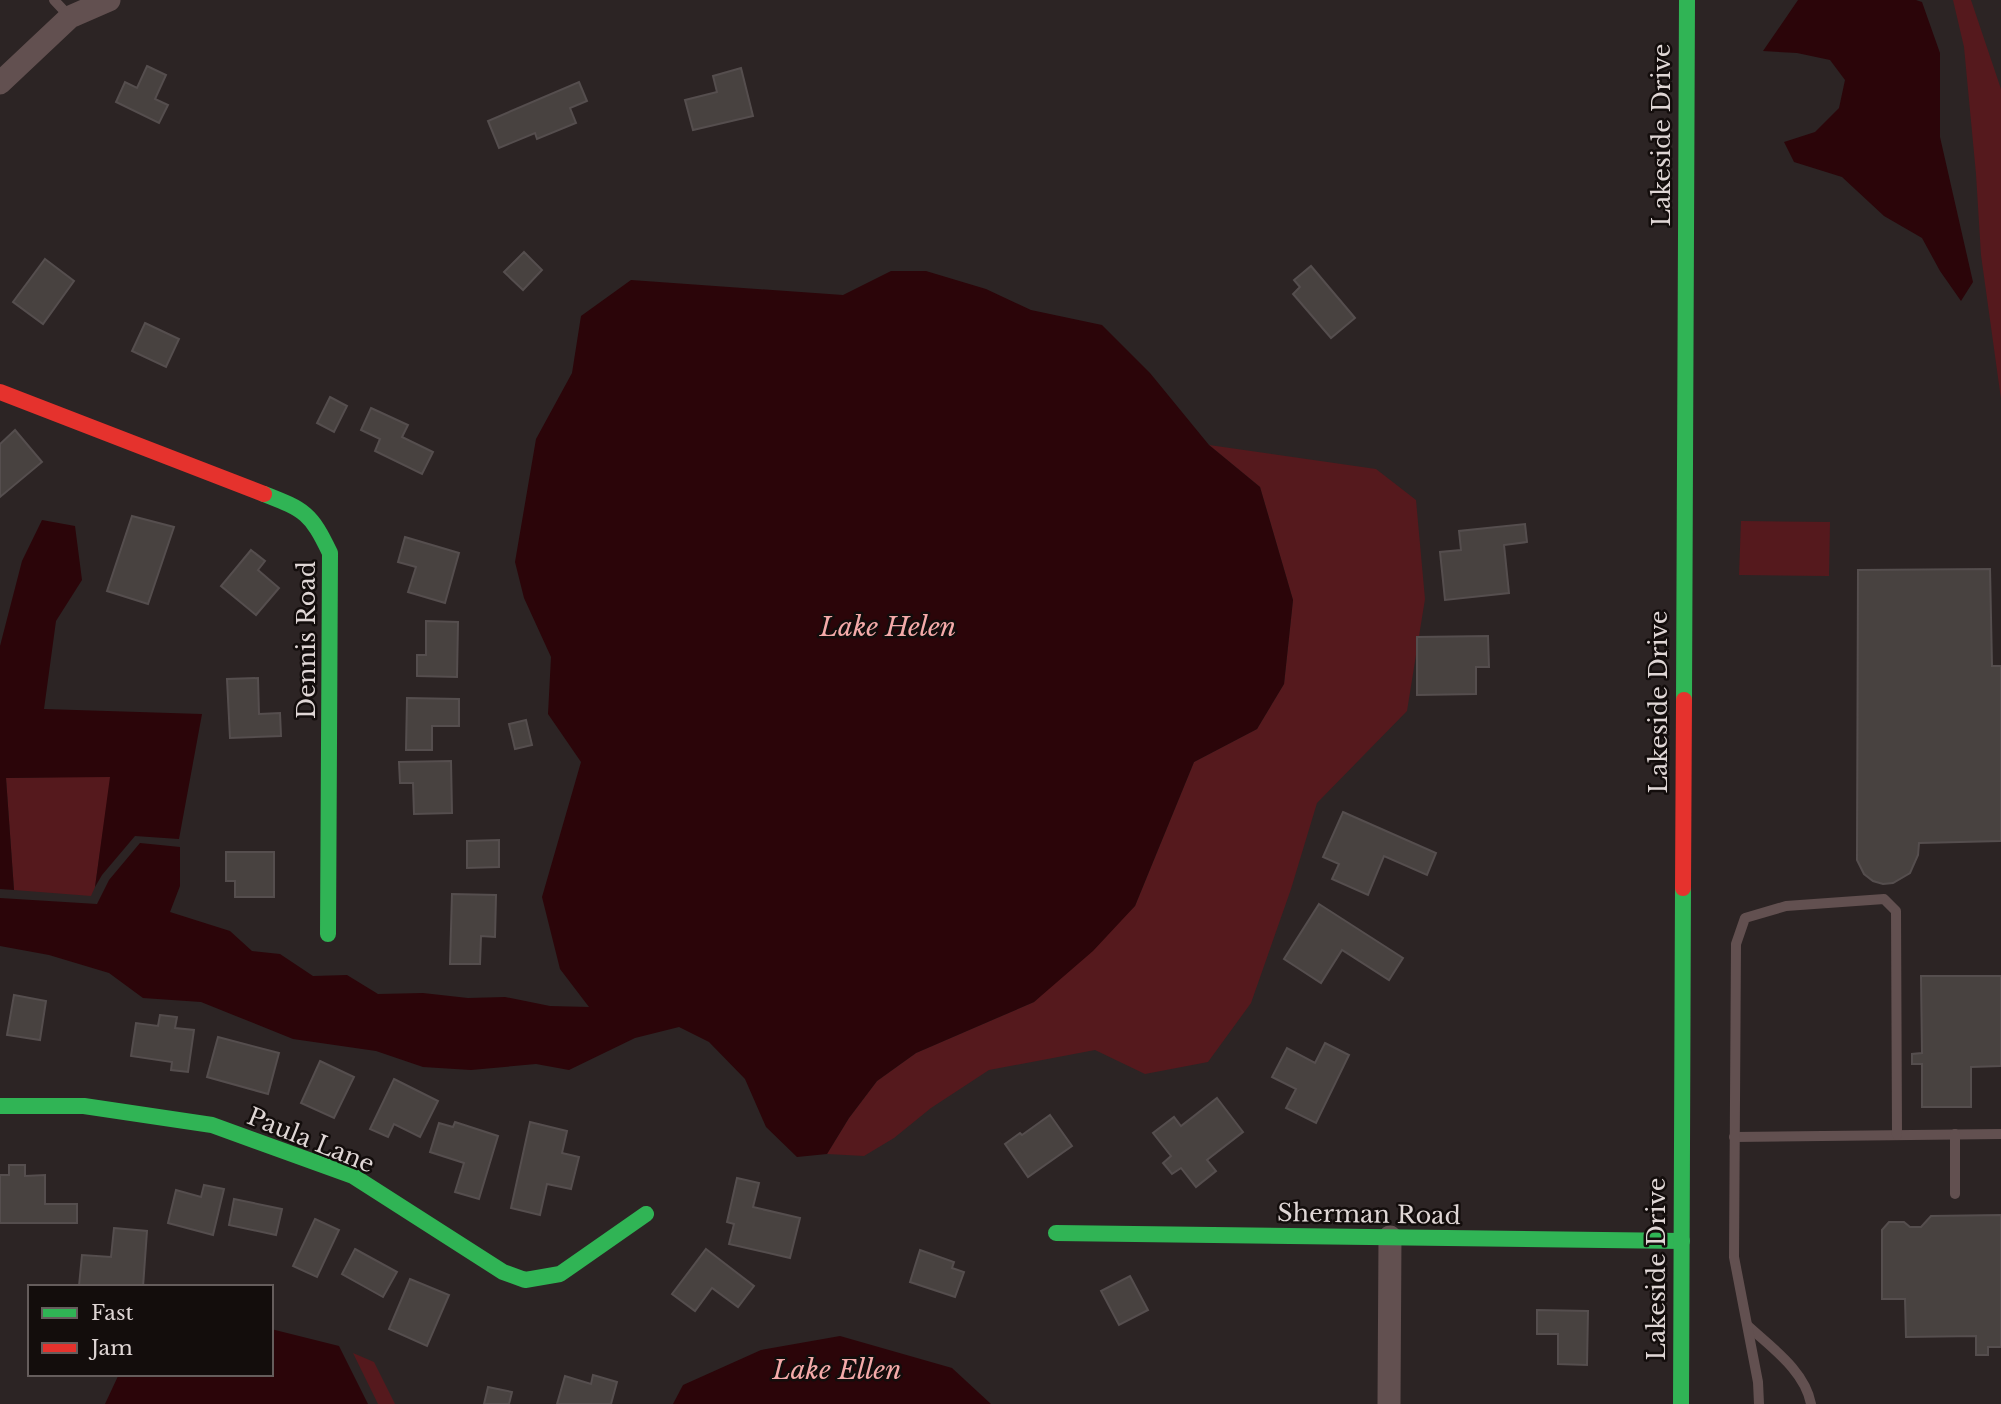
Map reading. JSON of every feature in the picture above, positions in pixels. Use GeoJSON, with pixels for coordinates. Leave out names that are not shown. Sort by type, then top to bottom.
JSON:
{"type":"FeatureCollection","features":[{"type":"Feature","properties":{"kind":"street"},"geometry":{"type":"LineString","coordinates":[[0,83],[70,17],[109,0]]}},
{"type":"Feature","properties":{"kind":"street","name":"Lakeside Drive"},"geometry":{"type":"LineString","coordinates":[[1681,1404],[1688,0]]}},
{"type":"Feature","properties":{"kind":"street","name":"Dennis Road"},"geometry":{"type":"LineString","coordinates":[[0,392],[295,506],[316,523],[330,554],[328,934]]}},
{"type":"Feature","properties":{"kind":"street","name":"Paula Lane"},"geometry":{"type":"LineString","coordinates":[[0,1106],[84,1106],[212,1125],[353,1176],[503,1272],[525,1280],[560,1274],[646,1214]]}},
{"type":"Feature","properties":{"kind":"street","name":"Sherman Road"},"geometry":{"type":"LineString","coordinates":[[1056,1233],[1682,1241]]}},
{"type":"Feature","properties":{"kind":"street"},"geometry":{"type":"LineString","coordinates":[[1389,1404],[1390,1237]]}},
{"type":"Feature","properties":{"kind":"lane"},"geometry":{"type":"LineString","coordinates":[[54,0],[70,17]]}},
{"type":"Feature","properties":{"kind":"lane"},"geometry":{"type":"LineString","coordinates":[[1759,1404],[1758,1382],[1734,1257],[1736,944],[1745,918],[1786,906],[1884,899],[1896,911],[1897,1135]]}},
{"type":"Feature","properties":{"kind":"lane"},"geometry":{"type":"LineString","coordinates":[[1955,1134],[1955,1194]]}},
{"type":"Feature","properties":{"kind":"lane"},"geometry":{"type":"LineString","coordinates":[[1734,1137],[2001,1134]]}},
{"type":"Feature","properties":{"kind":"lane"},"geometry":{"type":"LineString","coordinates":[[1748,1326],[1800,1377],[1811,1404]]}},
{"type":"Feature","properties":{"kind":"shaded area"},"geometry":{"type":"Polygon","coordinates":[[[1953,0],[1971,0],[2001,89],[2001,399],[1981,255],[1964,47],[1953,0]]]}},
{"type":"Feature","properties":{"kind":"shaded area"},"geometry":{"type":"Polygon","coordinates":[[[1209,445],[1376,469],[1416,500],[1425,599],[1407,711],[1317,803],[1291,889],[1251,1003],[1208,1062],[1145,1074],[1095,1050],[989,1070],[931,1108],[894,1138],[864,1156],[827,1154],[849,1118],[877,1081],[916,1053],[1034,1002],[1135,906],[1194,762],[1257,729],[1284,684],[1293,600],[1260,487],[1209,445]]]}},
{"type":"Feature","properties":{"kind":"shaded area"},"geometry":{"type":"Polygon","coordinates":[[[1741,521],[1830,522],[1829,576],[1739,575],[1741,521]]]}},
{"type":"Feature","properties":{"kind":"shaded area"},"geometry":{"type":"Polygon","coordinates":[[[111,776],[95,887],[91,896],[14,890],[6,778],[111,776]]]}},
{"type":"Feature","properties":{"kind":"shaded area"},"geometry":{"type":"Polygon","coordinates":[[[353,1353],[374,1362],[395,1404],[378,1404],[353,1353]]]}},
{"type":"Feature","properties":{"kind":"water"},"geometry":{"type":"Polygon","coordinates":[[[1798,0],[1922,2],[1940,53],[1940,137],[1973,282],[1961,301],[1922,238],[1884,216],[1842,177],[1794,162],[1784,142],[1815,132],[1839,108],[1845,80],[1830,60],[1797,53],[1763,51],[1798,0]]]}},
{"type":"Feature","properties":{"kind":"water","name":"Lake Helen"},"geometry":{"type":"Polygon","coordinates":[[[891,271],[926,271],[986,289],[1031,310],[1102,325],[1150,373],[1209,445],[1260,487],[1293,600],[1284,684],[1257,729],[1194,762],[1135,906],[1093,951],[1034,1002],[916,1053],[877,1081],[849,1118],[827,1154],[797,1157],[766,1127],[745,1079],[709,1042],[679,1027],[635,1038],[569,1070],[536,1064],[471,1070],[423,1067],[376,1051],[293,1039],[201,1002],[143,998],[109,973],[49,955],[0,946],[0,898],[97,904],[109,880],[140,843],[180,847],[180,886],[170,912],[230,931],[252,951],[280,954],[313,976],[347,975],[378,994],[505,997],[550,1006],[589,1007],[560,969],[542,897],[581,762],[548,714],[551,657],[524,598],[515,562],[536,439],[572,373],[581,316],[631,280],[843,295],[891,271]]]}},
{"type":"Feature","properties":{"kind":"water"},"geometry":{"type":"Polygon","coordinates":[[[42,520],[75,526],[82,580],[56,621],[44,709],[202,714],[179,839],[135,836],[95,887],[110,777],[6,778],[14,890],[0,889],[0,646],[22,561],[42,520]]]}},
{"type":"Feature","properties":{"kind":"water"},"geometry":{"type":"Polygon","coordinates":[[[273,1330],[339,1346],[368,1404],[105,1404],[118,1376],[273,1376],[273,1330]]]}},
{"type":"Feature","properties":{"kind":"water","name":"Lake Ellen"},"geometry":{"type":"Polygon","coordinates":[[[840,1336],[952,1368],[991,1404],[673,1404],[683,1385],[761,1350],[840,1336]]]}},
{"type":"Feature","properties":{"kind":"building"},"geometry":{"type":"Polygon","coordinates":[[[147,66],[166,75],[155,99],[168,105],[159,123],[116,102],[125,82],[137,88],[147,66]]]}},
{"type":"Feature","properties":{"kind":"building"},"geometry":{"type":"Polygon","coordinates":[[[741,68],[753,116],[693,130],[685,100],[717,92],[713,76],[741,68]]]}},
{"type":"Feature","properties":{"kind":"building"},"geometry":{"type":"Polygon","coordinates":[[[579,82],[587,101],[570,108],[576,123],[537,139],[535,133],[499,148],[488,121],[579,82]]]}},
{"type":"Feature","properties":{"kind":"building"},"geometry":{"type":"Polygon","coordinates":[[[524,252],[542,270],[523,290],[504,272],[524,252]]]}},
{"type":"Feature","properties":{"kind":"building"},"geometry":{"type":"Polygon","coordinates":[[[45,259],[74,281],[43,324],[13,302],[45,259]]]}},
{"type":"Feature","properties":{"kind":"building"},"geometry":{"type":"Polygon","coordinates":[[[1311,266],[1355,318],[1331,338],[1293,294],[1300,287],[1294,280],[1311,266]]]}},
{"type":"Feature","properties":{"kind":"building"},"geometry":{"type":"Polygon","coordinates":[[[145,323],[179,339],[166,367],[132,351],[145,323]]]}},
{"type":"Feature","properties":{"kind":"building"},"geometry":{"type":"Polygon","coordinates":[[[330,397],[347,406],[334,432],[317,423],[330,397]]]}},
{"type":"Feature","properties":{"kind":"building"},"geometry":{"type":"Polygon","coordinates":[[[371,408],[408,425],[402,437],[433,452],[422,474],[375,451],[380,439],[361,430],[371,408]]]}},
{"type":"Feature","properties":{"kind":"building"},"geometry":{"type":"Polygon","coordinates":[[[15,430],[42,462],[0,497],[0,444],[15,430]]]}},
{"type":"Feature","properties":{"kind":"building"},"geometry":{"type":"Polygon","coordinates":[[[132,516],[174,527],[148,604],[107,591],[132,516]]]}},
{"type":"Feature","properties":{"kind":"building"},"geometry":{"type":"Polygon","coordinates":[[[1525,524],[1527,542],[1504,545],[1509,593],[1445,600],[1440,552],[1461,550],[1459,531],[1525,524]]]}},
{"type":"Feature","properties":{"kind":"building"},"geometry":{"type":"Polygon","coordinates":[[[405,537],[459,553],[445,603],[408,592],[416,567],[398,562],[405,537]]]}},
{"type":"Feature","properties":{"kind":"building"},"geometry":{"type":"Polygon","coordinates":[[[251,550],[265,561],[258,570],[279,588],[256,615],[221,586],[251,550]]]}},
{"type":"Feature","properties":{"kind":"building"},"geometry":{"type":"Polygon","coordinates":[[[1990,569],[1992,666],[2001,666],[2001,841],[1919,843],[1918,855],[1910,873],[1893,883],[1873,881],[1864,874],[1857,860],[1858,570],[1990,569]]]}},
{"type":"Feature","properties":{"kind":"building"},"geometry":{"type":"Polygon","coordinates":[[[426,621],[458,622],[457,677],[417,676],[417,655],[426,655],[426,621]]]}},
{"type":"Feature","properties":{"kind":"building"},"geometry":{"type":"Polygon","coordinates":[[[1488,636],[1489,667],[1476,667],[1476,694],[1417,695],[1417,637],[1488,636]]]}},
{"type":"Feature","properties":{"kind":"building"},"geometry":{"type":"Polygon","coordinates":[[[258,678],[259,714],[280,713],[281,736],[230,738],[227,679],[258,678]]]}},
{"type":"Feature","properties":{"kind":"building"},"geometry":{"type":"Polygon","coordinates":[[[407,698],[459,699],[459,726],[432,726],[432,750],[406,750],[407,698]]]}},
{"type":"Feature","properties":{"kind":"building"},"geometry":{"type":"Polygon","coordinates":[[[526,720],[532,745],[515,749],[509,724],[526,720]]]}},
{"type":"Feature","properties":{"kind":"building"},"geometry":{"type":"Polygon","coordinates":[[[451,761],[452,813],[414,814],[413,783],[400,783],[399,762],[451,761]]]}},
{"type":"Feature","properties":{"kind":"building"},"geometry":{"type":"Polygon","coordinates":[[[1343,812],[1436,853],[1427,875],[1384,856],[1368,895],[1332,879],[1339,864],[1323,857],[1343,812]]]}},
{"type":"Feature","properties":{"kind":"building"},"geometry":{"type":"Polygon","coordinates":[[[499,840],[499,867],[467,868],[467,841],[499,840]]]}},
{"type":"Feature","properties":{"kind":"building"},"geometry":{"type":"Polygon","coordinates":[[[226,852],[274,852],[274,897],[235,897],[235,881],[226,881],[226,852]]]}},
{"type":"Feature","properties":{"kind":"building"},"geometry":{"type":"Polygon","coordinates":[[[452,894],[496,895],[495,937],[481,936],[480,964],[450,964],[452,894]]]}},
{"type":"Feature","properties":{"kind":"building"},"geometry":{"type":"Polygon","coordinates":[[[1319,904],[1403,958],[1389,980],[1342,950],[1321,983],[1284,959],[1319,904]]]}},
{"type":"Feature","properties":{"kind":"building"},"geometry":{"type":"Polygon","coordinates":[[[1921,976],[2001,976],[2001,1066],[1971,1067],[1971,1107],[1922,1107],[1922,1064],[1912,1064],[1912,1054],[1922,1053],[1921,976]]]}},
{"type":"Feature","properties":{"kind":"building"},"geometry":{"type":"Polygon","coordinates":[[[14,995],[46,1001],[40,1040],[7,1035],[14,995]]]}},
{"type":"Feature","properties":{"kind":"building"},"geometry":{"type":"Polygon","coordinates":[[[160,1015],[177,1017],[175,1028],[194,1030],[188,1072],[171,1070],[172,1062],[131,1056],[136,1023],[158,1026],[160,1015]]]}},
{"type":"Feature","properties":{"kind":"building"},"geometry":{"type":"Polygon","coordinates":[[[218,1037],[279,1053],[268,1094],[207,1077],[218,1037]]]}},
{"type":"Feature","properties":{"kind":"building"},"geometry":{"type":"Polygon","coordinates":[[[1325,1043],[1349,1055],[1316,1123],[1286,1108],[1296,1089],[1272,1077],[1287,1048],[1315,1063],[1325,1043]]]}},
{"type":"Feature","properties":{"kind":"building"},"geometry":{"type":"Polygon","coordinates":[[[320,1061],[354,1077],[334,1118],[301,1103],[320,1061]]]}},
{"type":"Feature","properties":{"kind":"building"},"geometry":{"type":"Polygon","coordinates":[[[394,1079],[438,1101],[420,1137],[394,1124],[388,1137],[370,1129],[394,1079]]]}},
{"type":"Feature","properties":{"kind":"building"},"geometry":{"type":"Polygon","coordinates":[[[1217,1098],[1243,1132],[1207,1160],[1216,1171],[1196,1187],[1181,1168],[1172,1174],[1163,1163],[1171,1156],[1153,1133],[1174,1117],[1181,1126],[1217,1098]]]}},
{"type":"Feature","properties":{"kind":"building"},"geometry":{"type":"Polygon","coordinates":[[[1050,1115],[1072,1146],[1028,1177],[1005,1144],[1050,1115]]]}},
{"type":"Feature","properties":{"kind":"building"},"geometry":{"type":"Polygon","coordinates":[[[455,1122],[498,1136],[479,1199],[455,1192],[464,1163],[430,1152],[439,1123],[453,1127],[455,1122]]]}},
{"type":"Feature","properties":{"kind":"building"},"geometry":{"type":"Polygon","coordinates":[[[530,1122],[567,1131],[562,1153],[579,1157],[571,1189],[547,1184],[540,1215],[511,1208],[530,1122]]]}},
{"type":"Feature","properties":{"kind":"building"},"geometry":{"type":"Polygon","coordinates":[[[9,1165],[25,1165],[25,1176],[45,1175],[45,1204],[77,1204],[77,1223],[0,1223],[0,1175],[9,1175],[9,1165]]]}},
{"type":"Feature","properties":{"kind":"building"},"geometry":{"type":"Polygon","coordinates":[[[737,1178],[759,1183],[753,1207],[800,1218],[790,1258],[729,1244],[734,1224],[727,1222],[737,1178]]]}},
{"type":"Feature","properties":{"kind":"building"},"geometry":{"type":"Polygon","coordinates":[[[204,1185],[224,1189],[213,1235],[168,1223],[176,1190],[201,1197],[204,1185]]]}},
{"type":"Feature","properties":{"kind":"building"},"geometry":{"type":"Polygon","coordinates":[[[234,1199],[282,1209],[276,1235],[229,1225],[234,1199]]]}},
{"type":"Feature","properties":{"kind":"building"},"geometry":{"type":"Polygon","coordinates":[[[2001,1215],[2001,1347],[1988,1347],[1988,1355],[1976,1355],[1976,1336],[1906,1337],[1905,1299],[1882,1299],[1882,1230],[1889,1222],[1904,1222],[1910,1227],[1921,1227],[1931,1216],[2001,1215]]]}},
{"type":"Feature","properties":{"kind":"building"},"geometry":{"type":"Polygon","coordinates":[[[315,1219],[339,1230],[317,1277],[293,1266],[315,1219]]]}},
{"type":"Feature","properties":{"kind":"building"},"geometry":{"type":"Polygon","coordinates":[[[114,1228],[147,1231],[143,1285],[79,1285],[82,1255],[111,1257],[114,1228]]]}},
{"type":"Feature","properties":{"kind":"building"},"geometry":{"type":"Polygon","coordinates":[[[355,1249],[397,1272],[383,1297],[342,1274],[355,1249]]]}},
{"type":"Feature","properties":{"kind":"building"},"geometry":{"type":"Polygon","coordinates":[[[706,1249],[754,1286],[738,1307],[712,1288],[695,1311],[672,1294],[706,1249]]]}},
{"type":"Feature","properties":{"kind":"building"},"geometry":{"type":"Polygon","coordinates":[[[920,1250],[954,1262],[952,1268],[964,1272],[955,1297],[910,1282],[920,1250]]]}},
{"type":"Feature","properties":{"kind":"building"},"geometry":{"type":"Polygon","coordinates":[[[1130,1276],[1148,1310],[1119,1325],[1101,1291],[1130,1276]]]}},
{"type":"Feature","properties":{"kind":"building"},"geometry":{"type":"Polygon","coordinates":[[[410,1279],[449,1295],[427,1346],[389,1329],[410,1279]]]}},
{"type":"Feature","properties":{"kind":"building"},"geometry":{"type":"Polygon","coordinates":[[[1537,1310],[1588,1311],[1587,1365],[1558,1364],[1558,1334],[1537,1334],[1537,1310]]]}},
{"type":"Feature","properties":{"kind":"building"},"geometry":{"type":"Polygon","coordinates":[[[593,1375],[617,1382],[611,1404],[557,1404],[565,1376],[591,1384],[593,1375]]]}},
{"type":"Feature","properties":{"kind":"building"},"geometry":{"type":"Polygon","coordinates":[[[488,1387],[512,1392],[509,1404],[484,1404],[488,1387]]]}},
{"type":"Feature","properties":{"kind":"traffic: fast"},"geometry":{"type":"LineString","coordinates":[[1684,700],[1687,0]]}},
{"type":"Feature","properties":{"kind":"traffic: fast"},"geometry":{"type":"LineString","coordinates":[[264,494],[305,514],[312,521],[330,553],[328,934]]}},
{"type":"Feature","properties":{"kind":"traffic: fast"},"geometry":{"type":"LineString","coordinates":[[1681,1404],[1683,888]]}},
{"type":"Feature","properties":{"kind":"traffic: fast"},"geometry":{"type":"LineString","coordinates":[[0,1106],[84,1106],[212,1125],[353,1176],[503,1272],[525,1280],[560,1274],[646,1214]]}},
{"type":"Feature","properties":{"kind":"traffic: fast"},"geometry":{"type":"LineString","coordinates":[[1056,1233],[1682,1241]]}},
{"type":"Feature","properties":{"kind":"traffic: jam"},"geometry":{"type":"LineString","coordinates":[[0,392],[264,494]]}},
{"type":"Feature","properties":{"kind":"traffic: jam"},"geometry":{"type":"LineString","coordinates":[[1683,888],[1684,700]]}}]}
